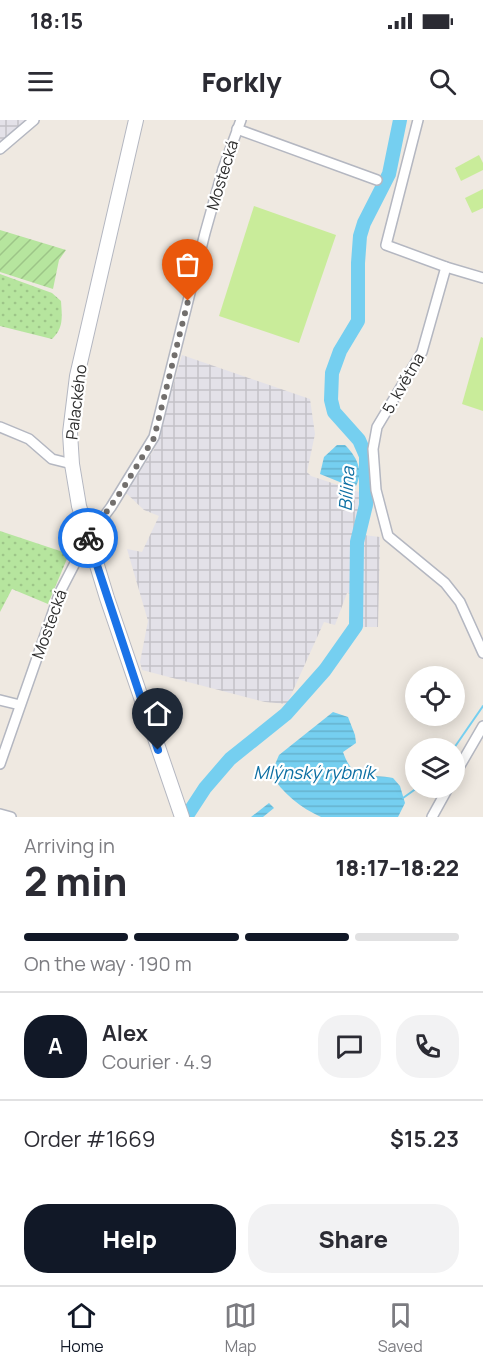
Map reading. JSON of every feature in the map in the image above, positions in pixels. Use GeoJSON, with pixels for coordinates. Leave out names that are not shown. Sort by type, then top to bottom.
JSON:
{"type":"FeatureCollection","features":[{"type":"Feature","properties":{"kind":"street"},"geometry":{"type":"LineString","coordinates":[[0,148],[34,120]]}},
{"type":"Feature","properties":{"kind":"street","name":"Palackého"},"geometry":{"type":"LineString","coordinates":[[136,120],[77,376],[70,433],[72,464],[79,506],[88,538],[178,814]]}},
{"type":"Feature","properties":{"kind":"street"},"geometry":{"type":"LineString","coordinates":[[418,120],[386,245],[483,278]]}},
{"type":"Feature","properties":{"kind":"street"},"geometry":{"type":"LineString","coordinates":[[239,125],[377,180]]}},
{"type":"Feature","properties":{"kind":"street","name":"Mostecká"},"geometry":{"type":"LineString","coordinates":[[1,758],[60,592],[88,538],[118,497],[154,438],[205,233],[239,125]]}},
{"type":"Feature","properties":{"kind":"street","name":"5. května"},"geometry":{"type":"LineString","coordinates":[[446,267],[422,352],[377,427],[373,449],[376,490],[388,536],[445,583],[460,602],[483,654]]}},
{"type":"Feature","properties":{"kind":"street"},"geometry":{"type":"LineString","coordinates":[[0,427],[29,439],[52,459],[72,464]]}},
{"type":"Feature","properties":{"kind":"street"},"geometry":{"type":"LineString","coordinates":[[0,700],[20,705]]}},
{"type":"Feature","properties":{"kind":"street"},"geometry":{"type":"LineString","coordinates":[[465,757],[483,726]]}},
{"type":"Feature","properties":{"kind":"street"},"geometry":{"type":"LineString","coordinates":[[432,817],[442,798]]}},
{"type":"Feature","properties":{"kind":"street"},"geometry":{"type":"LineString","coordinates":[[0,814],[11,817]]}},
{"type":"Feature","properties":{"kind":"shaded area"},"geometry":{"type":"Polygon","coordinates":[[[0,120],[30,120],[0,145],[0,120]]]}},
{"type":"Feature","properties":{"kind":"shaded area"},"geometry":{"type":"Polygon","coordinates":[[[182,355],[310,399],[315,434],[307,472],[311,476],[362,493],[362,504],[352,552],[352,594],[347,593],[335,625],[324,622],[287,704],[265,702],[142,670],[140,662],[148,621],[127,549],[142,552],[159,516],[144,510],[126,493],[155,448],[182,355]]]}},
{"type":"Feature","properties":{"kind":"shaded area"},"geometry":{"type":"Polygon","coordinates":[[[364,535],[380,537],[378,627],[361,627],[364,535]]]}},
{"type":"Feature","properties":{"kind":"green space"},"geometry":{"type":"Polygon","coordinates":[[[479,155],[483,163],[483,170],[461,181],[455,168],[479,155]]]}},
{"type":"Feature","properties":{"kind":"green space"},"geometry":{"type":"Polygon","coordinates":[[[483,189],[483,208],[472,213],[465,198],[483,189]]]}},
{"type":"Feature","properties":{"kind":"green space"},"geometry":{"type":"Polygon","coordinates":[[[254,206],[336,235],[299,343],[219,316],[254,206]]]}},
{"type":"Feature","properties":{"kind":"green space"},"geometry":{"type":"Polygon","coordinates":[[[0,230],[66,250],[59,260],[53,289],[0,272],[0,230]]]}},
{"type":"Feature","properties":{"kind":"green space"},"geometry":{"type":"Polygon","coordinates":[[[0,274],[52,293],[61,301],[62,317],[59,331],[52,339],[0,326],[0,274]]]}},
{"type":"Feature","properties":{"kind":"green space"},"geometry":{"type":"Polygon","coordinates":[[[481,337],[483,338],[483,411],[462,404],[481,337]]]}},
{"type":"Feature","properties":{"kind":"green space"},"geometry":{"type":"Polygon","coordinates":[[[0,531],[69,554],[48,604],[12,589],[0,612],[0,531]]]}},
{"type":"Feature","properties":{"kind":"water"},"geometry":{"type":"Polygon","coordinates":[[[337,445],[345,445],[358,464],[359,474],[356,486],[352,487],[320,474],[324,457],[337,445]]]}},
{"type":"Feature","properties":{"kind":"water","name":"Mlýnský rybník"},"geometry":{"type":"Polygon","coordinates":[[[333,712],[348,717],[355,735],[356,743],[343,752],[352,768],[362,775],[393,778],[400,786],[405,803],[398,817],[321,817],[293,799],[271,774],[279,755],[333,712]]]}},
{"type":"Feature","properties":{"kind":"water"},"geometry":{"type":"Polygon","coordinates":[[[269,803],[274,808],[263,817],[251,817],[269,803]]]}},
{"type":"Feature","properties":{"kind":"waterway","name":"Bílina"},"geometry":{"type":"LineString","coordinates":[[186,817],[205,788],[230,759],[286,714],[325,670],[356,626],[357,542],[366,505],[366,456],[359,440],[334,412],[331,400],[332,373],[340,351],[358,321],[360,236],[364,223],[389,174],[400,120]]}},
{"type":"Feature","properties":{"kind":"waterway"},"geometry":{"type":"LineString","coordinates":[[461,738],[483,706]]}},
{"type":"Feature","properties":{"kind":"way so far"},"geometry":{"type":"LineString","coordinates":[[88,538],[144,457],[154,438],[188,301]]}},
{"type":"Feature","properties":{"kind":"route"},"geometry":{"type":"LineString","coordinates":[[88,538],[158,750]]}}]}
